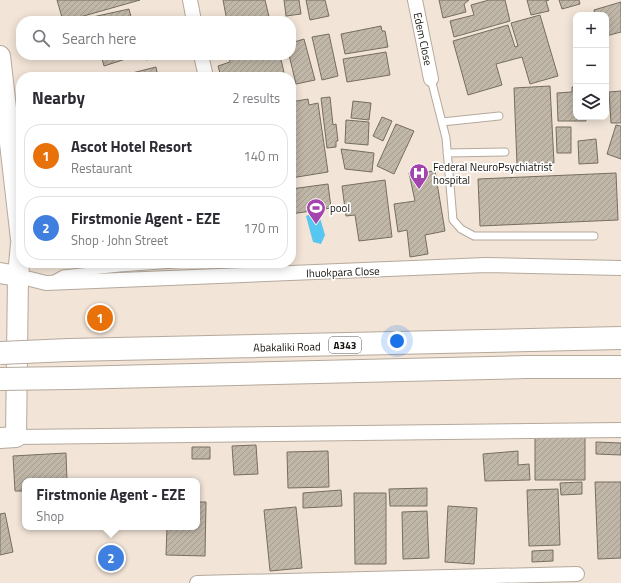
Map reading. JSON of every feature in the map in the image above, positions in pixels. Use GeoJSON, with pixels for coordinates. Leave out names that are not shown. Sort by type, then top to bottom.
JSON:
{"type":"FeatureCollection","features":[{"type":"Feature","properties":{"kind":"highway","name":"Abakaliki Road"},"geometry":{"type":"LineString","coordinates":[[0,353],[69,350],[621,338]]}},
{"type":"Feature","properties":{"kind":"highway"},"geometry":{"type":"LineString","coordinates":[[0,379],[527,367],[621,367]]}},
{"type":"Feature","properties":{"kind":"main road"},"geometry":{"type":"LineString","coordinates":[[0,56],[16,195]]}},
{"type":"Feature","properties":{"kind":"main road"},"geometry":{"type":"LineString","coordinates":[[8,438],[9,274],[16,256]]}},
{"type":"Feature","properties":{"kind":"street"},"geometry":{"type":"LineString","coordinates":[[190,0],[193,16]]}},
{"type":"Feature","properties":{"kind":"street","name":"Edem Close"},"geometry":{"type":"LineString","coordinates":[[415,0],[431,79]]}},
{"type":"Feature","properties":{"kind":"street"},"geometry":{"type":"LineString","coordinates":[[202,60],[205,72]]}},
{"type":"Feature","properties":{"kind":"street","name":"Ihuokpara Close"},"geometry":{"type":"LineString","coordinates":[[9,274],[46,283],[486,265],[621,268]]}},
{"type":"Feature","properties":{"kind":"street"},"geometry":{"type":"LineString","coordinates":[[8,438],[621,430]]}},
{"type":"Feature","properties":{"kind":"street"},"geometry":{"type":"LineString","coordinates":[[197,583],[577,574]]}},
{"type":"Feature","properties":{"kind":"lane"},"geometry":{"type":"LineString","coordinates":[[431,79],[448,153],[453,220],[461,229],[474,236],[594,236]]}},
{"type":"Feature","properties":{"kind":"lane"},"geometry":{"type":"LineString","coordinates":[[442,122],[499,116]]}},
{"type":"Feature","properties":{"kind":"lane"},"geometry":{"type":"LineString","coordinates":[[448,153],[505,152]]}},
{"type":"Feature","properties":{"kind":"lane"},"geometry":{"type":"LineString","coordinates":[[46,283],[63,274],[119,268]]}},
{"type":"Feature","properties":{"kind":"water","name":"pool"},"geometry":{"type":"Polygon","coordinates":[[[318,211],[325,235],[321,244],[313,242],[306,216],[318,211]]]}},
{"type":"Feature","properties":{"kind":"building"},"geometry":{"type":"Polygon","coordinates":[[[57,0],[140,0],[84,16],[62,16],[57,0]]]}},
{"type":"Feature","properties":{"kind":"building"},"geometry":{"type":"Polygon","coordinates":[[[223,0],[265,0],[269,16],[226,16],[223,0]]]}},
{"type":"Feature","properties":{"kind":"building"},"geometry":{"type":"Polygon","coordinates":[[[284,0],[299,0],[301,14],[286,16],[284,0]]]}},
{"type":"Feature","properties":{"kind":"building"},"geometry":{"type":"Polygon","coordinates":[[[306,0],[325,0],[329,16],[310,20],[306,0]]]}},
{"type":"Feature","properties":{"kind":"building"},"geometry":{"type":"Polygon","coordinates":[[[439,0],[469,0],[464,4],[466,12],[443,18],[439,0]]]}},
{"type":"Feature","properties":{"kind":"building"},"geometry":{"type":"Polygon","coordinates":[[[489,0],[505,0],[510,21],[454,37],[450,21],[474,15],[471,5],[489,0]]]}},
{"type":"Feature","properties":{"kind":"building"},"geometry":{"type":"Polygon","coordinates":[[[527,0],[549,0],[546,1],[549,11],[531,15],[527,0]]]}},
{"type":"Feature","properties":{"kind":"building"},"geometry":{"type":"Polygon","coordinates":[[[559,0],[579,0],[580,4],[562,9],[559,0]]]}},
{"type":"Feature","properties":{"kind":"building"},"geometry":{"type":"Polygon","coordinates":[[[621,2],[621,32],[609,35],[609,12],[594,12],[594,10],[621,2]]]}},
{"type":"Feature","properties":{"kind":"building"},"geometry":{"type":"Polygon","coordinates":[[[129,9],[131,16],[97,16],[129,9]]]}},
{"type":"Feature","properties":{"kind":"building"},"geometry":{"type":"Polygon","coordinates":[[[540,15],[558,76],[530,84],[522,57],[496,64],[502,85],[468,95],[453,41],[508,25],[515,47],[518,46],[511,23],[540,15]]]}},
{"type":"Feature","properties":{"kind":"building"},"geometry":{"type":"Polygon","coordinates":[[[381,26],[382,31],[385,31],[388,47],[345,54],[341,34],[381,26]]]}},
{"type":"Feature","properties":{"kind":"building"},"geometry":{"type":"Polygon","coordinates":[[[329,34],[338,76],[322,80],[312,37],[329,34]]]}},
{"type":"Feature","properties":{"kind":"building"},"geometry":{"type":"Polygon","coordinates":[[[304,39],[315,80],[296,84],[296,72],[293,72],[290,60],[296,60],[296,41],[304,39]]]}},
{"type":"Feature","properties":{"kind":"building"},"geometry":{"type":"Polygon","coordinates":[[[386,52],[390,75],[347,82],[343,59],[386,52]]]}},
{"type":"Feature","properties":{"kind":"building"},"geometry":{"type":"Polygon","coordinates":[[[102,60],[123,60],[104,66],[102,60]]]}},
{"type":"Feature","properties":{"kind":"building"},"geometry":{"type":"Polygon","coordinates":[[[230,60],[281,60],[284,72],[220,72],[218,66],[230,62],[230,60]]]}},
{"type":"Feature","properties":{"kind":"building"},"geometry":{"type":"Polygon","coordinates":[[[156,67],[157,72],[136,72],[156,67]]]}},
{"type":"Feature","properties":{"kind":"building"},"geometry":{"type":"Polygon","coordinates":[[[550,86],[554,163],[517,164],[514,88],[550,86]]]}},
{"type":"Feature","properties":{"kind":"building"},"geometry":{"type":"Polygon","coordinates":[[[573,87],[573,120],[586,121],[558,121],[557,93],[572,92],[573,87]]]}},
{"type":"Feature","properties":{"kind":"building"},"geometry":{"type":"Polygon","coordinates":[[[621,91],[621,123],[611,123],[609,92],[621,91]]]}},
{"type":"Feature","properties":{"kind":"building"},"geometry":{"type":"Polygon","coordinates":[[[330,97],[333,125],[336,124],[338,141],[336,141],[336,147],[327,148],[321,98],[330,97]]]}},
{"type":"Feature","properties":{"kind":"building"},"geometry":{"type":"Polygon","coordinates":[[[308,99],[309,105],[318,103],[328,172],[296,177],[296,101],[308,99]]]}},
{"type":"Feature","properties":{"kind":"building"},"geometry":{"type":"Polygon","coordinates":[[[353,101],[371,103],[369,120],[351,118],[353,101]]]}},
{"type":"Feature","properties":{"kind":"building"},"geometry":{"type":"Polygon","coordinates":[[[382,117],[392,121],[383,141],[373,136],[382,117]]]}},
{"type":"Feature","properties":{"kind":"building"},"geometry":{"type":"Polygon","coordinates":[[[346,120],[369,122],[368,145],[345,143],[346,120]]]}},
{"type":"Feature","properties":{"kind":"building"},"geometry":{"type":"Polygon","coordinates":[[[396,124],[414,131],[394,174],[377,166],[396,124]]]}},
{"type":"Feature","properties":{"kind":"building"},"geometry":{"type":"Polygon","coordinates":[[[616,125],[621,126],[621,159],[607,154],[616,125]]]}},
{"type":"Feature","properties":{"kind":"building"},"geometry":{"type":"Polygon","coordinates":[[[556,127],[571,127],[571,153],[557,153],[556,127]]]}},
{"type":"Feature","properties":{"kind":"building"},"geometry":{"type":"Polygon","coordinates":[[[596,139],[598,163],[579,164],[578,141],[596,139]]]}},
{"type":"Feature","properties":{"kind":"building"},"geometry":{"type":"Polygon","coordinates":[[[341,149],[374,153],[372,172],[345,169],[341,149]]]}},
{"type":"Feature","properties":{"kind":"building"},"geometry":{"type":"Polygon","coordinates":[[[435,171],[445,231],[425,235],[428,254],[410,257],[407,230],[398,232],[394,204],[415,201],[409,173],[435,171]]]}},
{"type":"Feature","properties":{"kind":"building"},"geometry":{"type":"Polygon","coordinates":[[[616,173],[618,220],[480,226],[478,179],[616,173]]]}},
{"type":"Feature","properties":{"kind":"building"},"geometry":{"type":"Polygon","coordinates":[[[385,180],[392,237],[359,241],[355,215],[346,216],[342,186],[385,180]]]}},
{"type":"Feature","properties":{"kind":"building"},"geometry":{"type":"Polygon","coordinates":[[[328,184],[331,208],[296,213],[296,188],[328,184]]]}},
{"type":"Feature","properties":{"kind":"building"},"geometry":{"type":"Polygon","coordinates":[[[585,436],[585,480],[535,480],[535,437],[585,436]]]}},
{"type":"Feature","properties":{"kind":"building"},"geometry":{"type":"Polygon","coordinates":[[[596,442],[621,443],[621,455],[596,454],[596,442]]]}},
{"type":"Feature","properties":{"kind":"building"},"geometry":{"type":"Polygon","coordinates":[[[256,445],[258,474],[234,475],[232,446],[256,445]]]}},
{"type":"Feature","properties":{"kind":"building"},"geometry":{"type":"Polygon","coordinates":[[[192,447],[210,447],[210,459],[192,459],[192,447]]]}},
{"type":"Feature","properties":{"kind":"building"},"geometry":{"type":"Polygon","coordinates":[[[328,451],[329,487],[288,488],[287,452],[328,451]]]}},
{"type":"Feature","properties":{"kind":"building"},"geometry":{"type":"Polygon","coordinates":[[[518,451],[518,465],[529,464],[530,480],[485,481],[483,454],[518,451]]]}},
{"type":"Feature","properties":{"kind":"building"},"geometry":{"type":"Polygon","coordinates":[[[66,453],[67,478],[22,478],[22,491],[15,491],[13,456],[66,453]]]}},
{"type":"Feature","properties":{"kind":"building"},"geometry":{"type":"Polygon","coordinates":[[[582,482],[582,494],[561,495],[560,483],[582,482]]]}},
{"type":"Feature","properties":{"kind":"building"},"geometry":{"type":"Polygon","coordinates":[[[595,482],[621,482],[621,558],[598,559],[595,482]]]}},
{"type":"Feature","properties":{"kind":"building"},"geometry":{"type":"Polygon","coordinates":[[[427,488],[427,506],[390,506],[389,489],[427,488]]]}},
{"type":"Feature","properties":{"kind":"building"},"geometry":{"type":"Polygon","coordinates":[[[558,489],[560,545],[529,546],[527,490],[558,489]]]}},
{"type":"Feature","properties":{"kind":"building"},"geometry":{"type":"Polygon","coordinates":[[[341,490],[342,506],[303,508],[303,493],[341,490]]]}},
{"type":"Feature","properties":{"kind":"building"},"geometry":{"type":"Polygon","coordinates":[[[354,493],[386,493],[386,564],[355,564],[354,493]]]}},
{"type":"Feature","properties":{"kind":"building"},"geometry":{"type":"Polygon","coordinates":[[[200,502],[206,502],[205,556],[166,555],[167,530],[200,530],[200,502]]]}},
{"type":"Feature","properties":{"kind":"building"},"geometry":{"type":"Polygon","coordinates":[[[448,506],[477,508],[474,564],[445,562],[448,506]]]}},
{"type":"Feature","properties":{"kind":"building"},"geometry":{"type":"Polygon","coordinates":[[[296,507],[302,568],[270,571],[264,510],[296,507]]]}},
{"type":"Feature","properties":{"kind":"building"},"geometry":{"type":"Polygon","coordinates":[[[427,511],[429,558],[403,559],[402,512],[427,511]]]}},
{"type":"Feature","properties":{"kind":"building"},"geometry":{"type":"Polygon","coordinates":[[[5,513],[13,552],[0,555],[0,514],[5,513]]]}},
{"type":"Feature","properties":{"kind":"building"},"geometry":{"type":"Polygon","coordinates":[[[553,550],[553,561],[532,562],[532,551],[553,550]]]}},
{"type":"Feature","properties":{"kind":"place","name":"Federal NeuroPsychiatrist hospital"},"geometry":{"type":"Point","coordinates":[419,190]}},
{"type":"Feature","properties":{"kind":"place","name":"pool"},"geometry":{"type":"Point","coordinates":[316,225]}},
{"type":"Feature","properties":{"kind":"place","name":"Ascot Hotel Resort"},"geometry":{"type":"Point","coordinates":[100,318]}},
{"type":"Feature","properties":{"kind":"place","name":"Firstmonie Agent - EZE"},"geometry":{"type":"Point","coordinates":[111,558]}}]}
